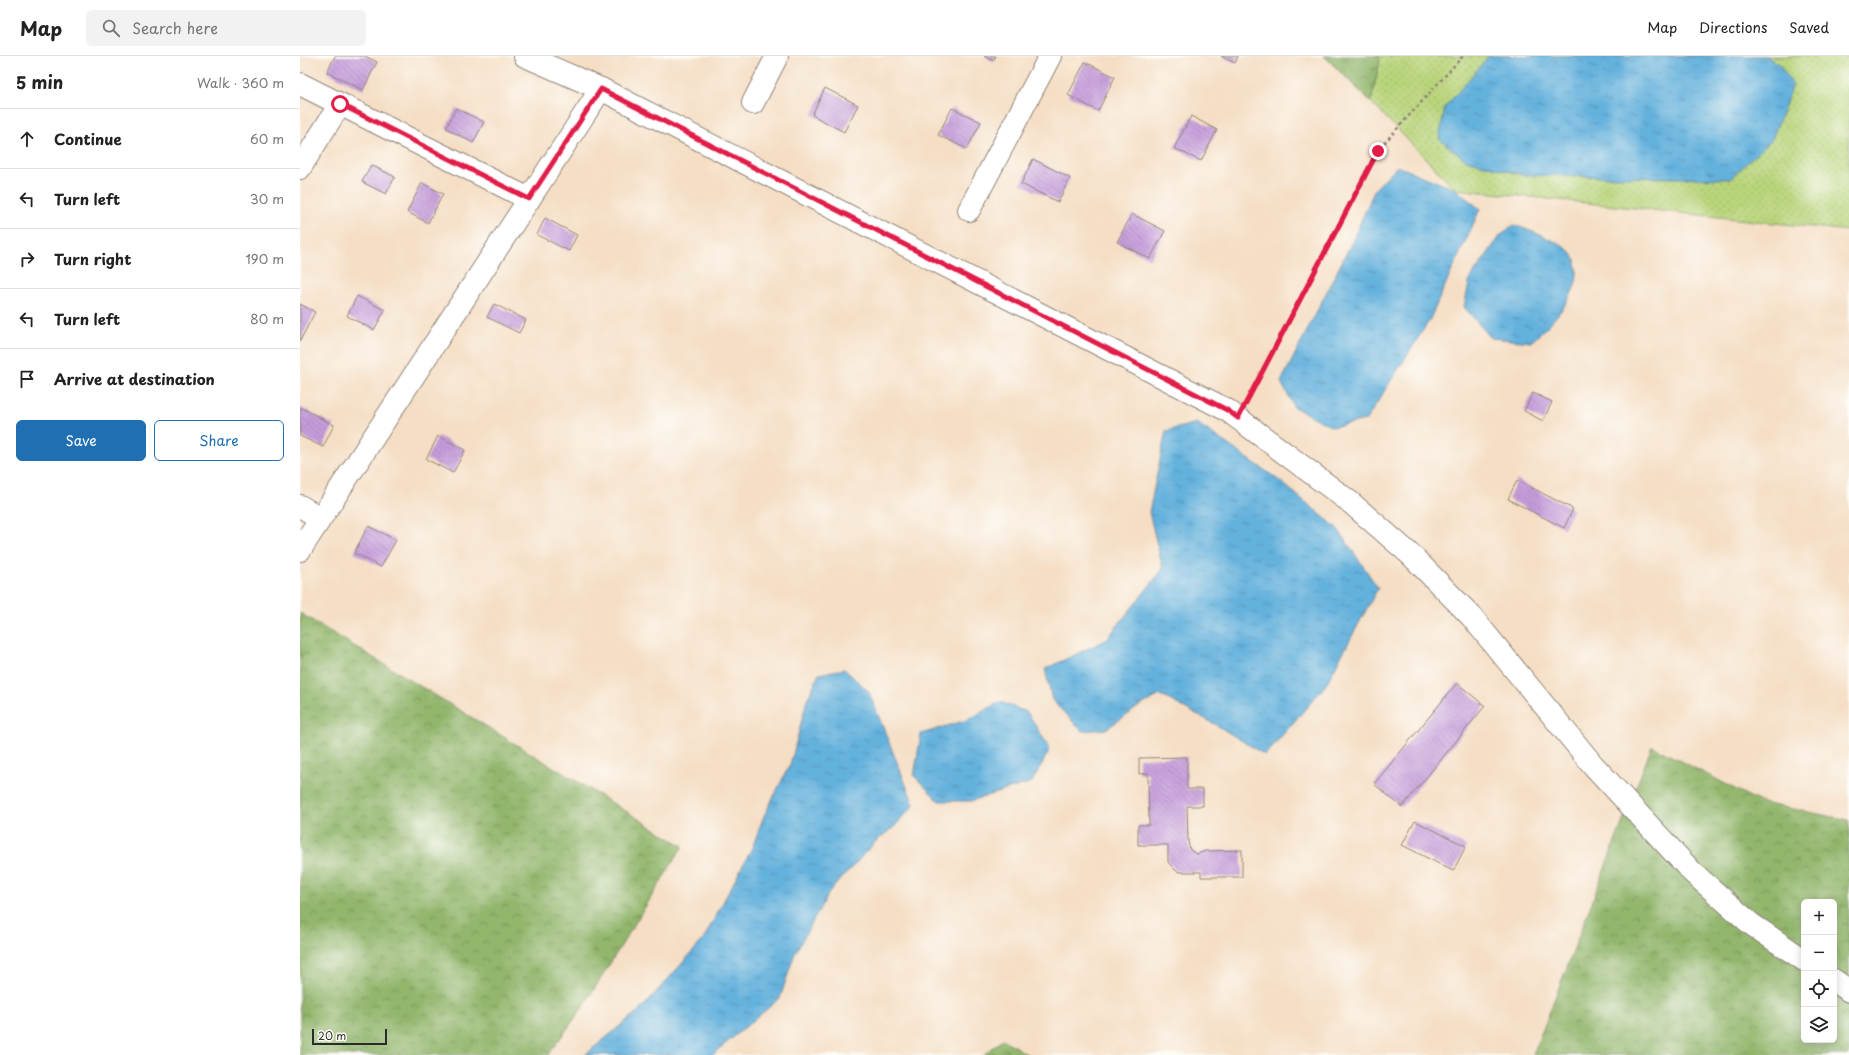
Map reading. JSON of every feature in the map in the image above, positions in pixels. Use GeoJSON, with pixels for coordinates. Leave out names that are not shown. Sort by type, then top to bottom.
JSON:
{"type":"FeatureCollection","features":[{"type":"Feature","properties":{"kind":"street"},"geometry":{"type":"LineString","coordinates":[[525,56],[601,89],[1227,410],[1350,502],[1412,556],[1470,616],[1593,765],[1692,872],[1751,924],[1801,958]]}},
{"type":"Feature","properties":{"kind":"street"},"geometry":{"type":"LineString","coordinates":[[753,103],[777,56]]}},
{"type":"Feature","properties":{"kind":"street"},"geometry":{"type":"LineString","coordinates":[[969,210],[1050,56]]}},
{"type":"Feature","properties":{"kind":"street"},"geometry":{"type":"LineString","coordinates":[[300,84],[529,199]]}},
{"type":"Feature","properties":{"kind":"street"},"geometry":{"type":"LineString","coordinates":[[300,550],[601,89]]}},
{"type":"Feature","properties":{"kind":"street"},"geometry":{"type":"LineString","coordinates":[[300,168],[340,104]]}},
{"type":"Feature","properties":{"kind":"street"},"geometry":{"type":"LineString","coordinates":[[300,506],[320,518]]}},
{"type":"Feature","properties":{"kind":"street"},"geometry":{"type":"LineString","coordinates":[[1837,982],[1849,991]]}},
{"type":"Feature","properties":{"kind":"path"},"geometry":{"type":"LineString","coordinates":[[1238,418],[1378,151],[1463,56]]}},
{"type":"Feature","properties":{"kind":"green space"},"geometry":{"type":"Polygon","coordinates":[[[1324,56],[1378,56],[1380,60],[1371,102],[1324,56]]]}},
{"type":"Feature","properties":{"kind":"green space"},"geometry":{"type":"Polygon","coordinates":[[[1378,56],[1849,56],[1849,231],[1455,189],[1371,102],[1380,60],[1378,56]]]}},
{"type":"Feature","properties":{"kind":"green space"},"geometry":{"type":"Polygon","coordinates":[[[300,613],[683,846],[583,1007],[548,1055],[300,1055],[300,613]]]}},
{"type":"Feature","properties":{"kind":"green space"},"geometry":{"type":"Polygon","coordinates":[[[1652,746],[1762,803],[1849,820],[1849,1055],[1533,1055],[1652,746]]]}},
{"type":"Feature","properties":{"kind":"green space"},"geometry":{"type":"Polygon","coordinates":[[[1003,1039],[1028,1055],[984,1055],[1003,1039]]]}},
{"type":"Feature","properties":{"kind":"water"},"geometry":{"type":"Polygon","coordinates":[[[1489,56],[1765,56],[1778,63],[1793,85],[1772,139],[1730,179],[1523,175],[1466,160],[1439,139],[1445,107],[1489,56]]]}},
{"type":"Feature","properties":{"kind":"water"},"geometry":{"type":"Polygon","coordinates":[[[1397,166],[1455,189],[1480,209],[1429,321],[1366,420],[1332,427],[1294,407],[1281,382],[1352,242],[1375,189],[1397,166]]]}},
{"type":"Feature","properties":{"kind":"water"},"geometry":{"type":"Polygon","coordinates":[[[1514,225],[1545,237],[1562,246],[1572,254],[1577,266],[1577,278],[1573,290],[1566,302],[1549,325],[1531,342],[1491,338],[1464,307],[1470,279],[1500,236],[1514,225]]]}},
{"type":"Feature","properties":{"kind":"water"},"geometry":{"type":"Polygon","coordinates":[[[1197,423],[1280,481],[1337,528],[1378,588],[1325,686],[1265,755],[1213,723],[1160,695],[1141,705],[1106,729],[1082,731],[1052,700],[1045,669],[1106,640],[1163,569],[1149,512],[1166,431],[1197,423]]]}},
{"type":"Feature","properties":{"kind":"water"},"geometry":{"type":"Polygon","coordinates":[[[844,669],[869,692],[914,805],[895,826],[876,841],[830,891],[795,953],[780,998],[712,1055],[585,1055],[643,1007],[703,940],[752,848],[764,816],[791,762],[807,700],[819,674],[844,669]]]}},
{"type":"Feature","properties":{"kind":"water"},"geometry":{"type":"Polygon","coordinates":[[[1000,702],[1027,712],[1050,749],[1032,782],[971,801],[939,801],[914,776],[921,734],[967,720],[1000,702]]]}},
{"type":"Feature","properties":{"kind":"building"},"geometry":{"type":"Polygon","coordinates":[[[335,56],[365,56],[377,62],[363,90],[327,72],[335,56]]]}},
{"type":"Feature","properties":{"kind":"building"},"geometry":{"type":"Polygon","coordinates":[[[984,56],[996,56],[993,61],[984,56]]]}},
{"type":"Feature","properties":{"kind":"building"},"geometry":{"type":"Polygon","coordinates":[[[1221,56],[1238,56],[1235,63],[1221,56]]]}},
{"type":"Feature","properties":{"kind":"building"},"geometry":{"type":"Polygon","coordinates":[[[1085,62],[1115,77],[1098,111],[1068,95],[1085,62]]]}},
{"type":"Feature","properties":{"kind":"building"},"geometry":{"type":"Polygon","coordinates":[[[825,88],[858,105],[844,132],[812,115],[825,88]]]}},
{"type":"Feature","properties":{"kind":"building"},"geometry":{"type":"Polygon","coordinates":[[[456,108],[484,122],[473,143],[446,128],[456,108]]]}},
{"type":"Feature","properties":{"kind":"building"},"geometry":{"type":"Polygon","coordinates":[[[952,108],[981,122],[967,149],[938,135],[952,108]]]}},
{"type":"Feature","properties":{"kind":"building"},"geometry":{"type":"Polygon","coordinates":[[[1191,116],[1217,130],[1201,161],[1174,148],[1191,116]]]}},
{"type":"Feature","properties":{"kind":"building"},"geometry":{"type":"Polygon","coordinates":[[[1033,159],[1070,178],[1058,202],[1021,184],[1033,159]]]}},
{"type":"Feature","properties":{"kind":"building"},"geometry":{"type":"Polygon","coordinates":[[[371,165],[395,177],[386,194],[362,182],[371,165]]]}},
{"type":"Feature","properties":{"kind":"building"},"geometry":{"type":"Polygon","coordinates":[[[422,183],[443,194],[428,223],[407,212],[422,183]]]}},
{"type":"Feature","properties":{"kind":"building"},"geometry":{"type":"Polygon","coordinates":[[[1132,214],[1165,231],[1150,259],[1117,242],[1132,214]]]}},
{"type":"Feature","properties":{"kind":"building"},"geometry":{"type":"Polygon","coordinates":[[[545,218],[577,235],[569,251],[537,235],[545,218]]]}},
{"type":"Feature","properties":{"kind":"building"},"geometry":{"type":"Polygon","coordinates":[[[357,296],[385,310],[374,330],[347,316],[357,296]]]}},
{"type":"Feature","properties":{"kind":"building"},"geometry":{"type":"Polygon","coordinates":[[[300,304],[315,312],[300,341],[300,304]]]}},
{"type":"Feature","properties":{"kind":"building"},"geometry":{"type":"Polygon","coordinates":[[[494,304],[526,320],[519,333],[487,317],[494,304]]]}},
{"type":"Feature","properties":{"kind":"building"},"geometry":{"type":"Polygon","coordinates":[[[1533,393],[1552,402],[1543,421],[1524,411],[1533,393]]]}},
{"type":"Feature","properties":{"kind":"building"},"geometry":{"type":"Polygon","coordinates":[[[300,407],[334,425],[323,447],[300,436],[300,407]]]}},
{"type":"Feature","properties":{"kind":"building"},"geometry":{"type":"Polygon","coordinates":[[[438,436],[465,450],[453,473],[426,459],[438,436]]]}},
{"type":"Feature","properties":{"kind":"building"},"geometry":{"type":"Polygon","coordinates":[[[1517,480],[1573,509],[1564,528],[1508,499],[1517,480]]]}},
{"type":"Feature","properties":{"kind":"building"},"geometry":{"type":"Polygon","coordinates":[[[368,526],[396,540],[381,567],[354,553],[368,526]]]}},
{"type":"Feature","properties":{"kind":"building"},"geometry":{"type":"Polygon","coordinates":[[[1457,683],[1485,706],[1402,807],[1374,784],[1457,683]]]}},
{"type":"Feature","properties":{"kind":"building"},"geometry":{"type":"Polygon","coordinates":[[[1187,757],[1187,789],[1203,789],[1203,806],[1187,806],[1188,841],[1190,850],[1197,854],[1206,851],[1242,850],[1242,877],[1201,877],[1201,872],[1180,872],[1175,870],[1168,862],[1168,845],[1138,845],[1138,825],[1149,825],[1148,773],[1139,774],[1139,758],[1187,757]]]}},
{"type":"Feature","properties":{"kind":"building"},"geometry":{"type":"Polygon","coordinates":[[[1415,821],[1466,846],[1453,871],[1402,845],[1415,821]]]}},
{"type":"Feature","properties":{"kind":"route"},"geometry":{"type":"LineString","coordinates":[[340,104],[529,199],[601,89],[1227,410],[1238,418],[1378,151]]}}]}
